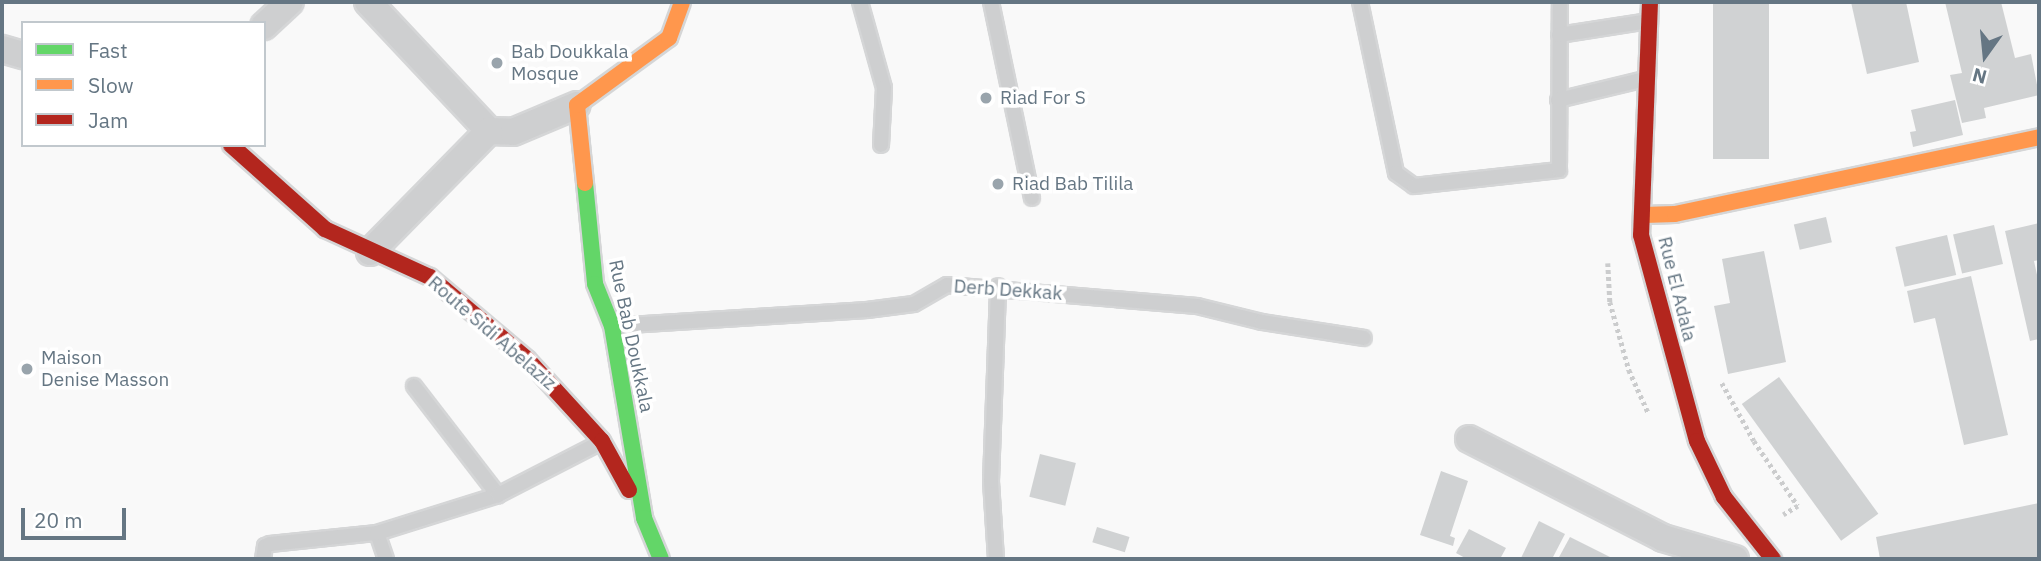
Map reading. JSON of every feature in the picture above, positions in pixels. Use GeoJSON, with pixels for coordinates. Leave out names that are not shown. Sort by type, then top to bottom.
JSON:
{"type":"FeatureCollection","features":[{"type":"Feature","properties":{"kind":"street"},"geometry":{"type":"LineString","coordinates":[[266,24],[290,2]]}},
{"type":"Feature","properties":{"kind":"street"},"geometry":{"type":"LineString","coordinates":[[368,2],[489,131],[513,132],[577,106],[669,38],[682,2]]}},
{"type":"Feature","properties":{"kind":"street","name":"Rue El Adala"},"geometry":{"type":"LineString","coordinates":[[1650,2],[1644,215],[1641,235],[1697,441],[1730,507],[1773,559]]}},
{"type":"Feature","properties":{"kind":"street"},"geometry":{"type":"LineString","coordinates":[[2,48],[21,54]]}},
{"type":"Feature","properties":{"kind":"street","name":"Rue Bab Doukkala"},"geometry":{"type":"LineString","coordinates":[[577,106],[595,284],[612,326],[645,518],[661,559]]}},
{"type":"Feature","properties":{"kind":"street"},"geometry":{"type":"LineString","coordinates":[[370,252],[489,131]]}},
{"type":"Feature","properties":{"kind":"street"},"geometry":{"type":"LineString","coordinates":[[1644,215],[1675,214],[2039,137]]}},
{"type":"Feature","properties":{"kind":"street","name":"Route Sidi Abelaziz"},"geometry":{"type":"LineString","coordinates":[[232,147],[325,229],[370,252],[430,277],[527,359],[603,441],[645,518]]}},
{"type":"Feature","properties":{"kind":"street"},"geometry":{"type":"LineString","coordinates":[[1469,439],[1663,538],[1735,559]]}},
{"type":"Feature","properties":{"kind":"lane"},"geometry":{"type":"LineString","coordinates":[[860,2],[884,88],[881,145]]}},
{"type":"Feature","properties":{"kind":"lane"},"geometry":{"type":"LineString","coordinates":[[991,2],[1032,198]]}},
{"type":"Feature","properties":{"kind":"lane"},"geometry":{"type":"LineString","coordinates":[[1360,2],[1396,173],[1406,184],[1559,170],[1560,2]]}},
{"type":"Feature","properties":{"kind":"lane"},"geometry":{"type":"LineString","coordinates":[[1559,34],[1649,21]]}},
{"type":"Feature","properties":{"kind":"lane"},"geometry":{"type":"LineString","coordinates":[[1558,100],[1648,79]]}},
{"type":"Feature","properties":{"kind":"lane","name":"Derb Dekkak"},"geometry":{"type":"LineString","coordinates":[[612,326],[867,310],[914,304],[947,285],[998,286],[1114,301],[1197,306],[1262,322],[1364,338]]}},
{"type":"Feature","properties":{"kind":"lane"},"geometry":{"type":"LineString","coordinates":[[996,559],[991,481],[998,286]]}},
{"type":"Feature","properties":{"kind":"lane"},"geometry":{"type":"LineString","coordinates":[[414,386],[498,495]]}},
{"type":"Feature","properties":{"kind":"lane"},"geometry":{"type":"LineString","coordinates":[[263,559],[265,547],[270,544],[377,533],[498,495],[603,441]]}},
{"type":"Feature","properties":{"kind":"lane"},"geometry":{"type":"LineString","coordinates":[[377,533],[386,559]]}},
{"type":"Feature","properties":{"kind":"building"},"geometry":{"type":"Polygon","coordinates":[[[1713,2],[1769,2],[1769,159],[1713,159],[1713,2]]]}},
{"type":"Feature","properties":{"kind":"building"},"geometry":{"type":"Polygon","coordinates":[[[1851,2],[1906,2],[1919,62],[1867,74],[1851,2]]]}},
{"type":"Feature","properties":{"kind":"building"},"geometry":{"type":"Polygon","coordinates":[[[1945,2],[2001,2],[2015,58],[2031,54],[2039,95],[1984,108],[1986,118],[1962,123],[1950,75],[1962,73],[1945,2]]]}},
{"type":"Feature","properties":{"kind":"building"},"geometry":{"type":"Polygon","coordinates":[[[1955,100],[1963,135],[1913,147],[1910,132],[1916,131],[1911,110],[1955,100]]]}},
{"type":"Feature","properties":{"kind":"building"},"geometry":{"type":"Polygon","coordinates":[[[1826,217],[1832,242],[1800,250],[1794,224],[1826,217]]]}},
{"type":"Feature","properties":{"kind":"building"},"geometry":{"type":"Polygon","coordinates":[[[2039,223],[2039,260],[2034,261],[2039,284],[2039,339],[2030,341],[2005,231],[2039,223]]]}},
{"type":"Feature","properties":{"kind":"building"},"geometry":{"type":"Polygon","coordinates":[[[1994,225],[2003,264],[1962,273],[1953,234],[1994,225]]]}},
{"type":"Feature","properties":{"kind":"building"},"geometry":{"type":"Polygon","coordinates":[[[1947,235],[1956,275],[1905,287],[1895,247],[1947,235]]]}},
{"type":"Feature","properties":{"kind":"building"},"geometry":{"type":"Polygon","coordinates":[[[1764,251],[1786,362],[1728,374],[1714,306],[1730,303],[1722,259],[1764,251]]]}},
{"type":"Feature","properties":{"kind":"building"},"geometry":{"type":"Polygon","coordinates":[[[1971,276],[2008,435],[1964,445],[1935,318],[1914,323],[1907,291],[1971,276]]]}},
{"type":"Feature","properties":{"kind":"building"},"geometry":{"type":"Polygon","coordinates":[[[1779,377],[1878,514],[1841,541],[1742,404],[1779,377]]]}},
{"type":"Feature","properties":{"kind":"building"},"geometry":{"type":"Polygon","coordinates":[[[1040,454],[1076,463],[1065,506],[1029,497],[1040,454]]]}},
{"type":"Feature","properties":{"kind":"building"},"geometry":{"type":"Polygon","coordinates":[[[1441,471],[1468,481],[1450,536],[1455,538],[1453,546],[1420,535],[1441,471]]]}},
{"type":"Feature","properties":{"kind":"building"},"geometry":{"type":"Polygon","coordinates":[[[2039,503],[2039,557],[1880,559],[1876,537],[2039,503]]]}},
{"type":"Feature","properties":{"kind":"building"},"geometry":{"type":"Polygon","coordinates":[[[1539,521],[1565,534],[1552,559],[1521,558],[1539,521]]]}},
{"type":"Feature","properties":{"kind":"building"},"geometry":{"type":"Polygon","coordinates":[[[1097,527],[1130,537],[1125,552],[1092,542],[1097,527]]]}},
{"type":"Feature","properties":{"kind":"building"},"geometry":{"type":"Polygon","coordinates":[[[1469,529],[1506,548],[1500,559],[1467,559],[1456,553],[1469,529]]]}},
{"type":"Feature","properties":{"kind":"building"},"geometry":{"type":"Polygon","coordinates":[[[1570,537],[1614,559],[1558,559],[1570,537]]]}},
{"type":"Feature","properties":{"kind":"traffic: fast"},"geometry":{"type":"LineString","coordinates":[[585,183],[595,284],[612,326],[644,518],[661,559]]}},
{"type":"Feature","properties":{"kind":"traffic: slow"},"geometry":{"type":"LineString","coordinates":[[585,183],[577,105],[669,38],[682,2]]}},
{"type":"Feature","properties":{"kind":"traffic: slow"},"geometry":{"type":"LineString","coordinates":[[1644,215],[1675,214],[2039,137]]}},
{"type":"Feature","properties":{"kind":"traffic: jam"},"geometry":{"type":"LineString","coordinates":[[1650,2],[1641,235],[1697,441],[1724,497],[1773,559]]}},
{"type":"Feature","properties":{"kind":"traffic: jam"},"geometry":{"type":"LineString","coordinates":[[233,147],[325,229],[430,277],[527,359],[602,441],[629,490]]}},
{"type":"Feature","properties":{"kind":"place","name":"Bab Doukkala Mosque"},"geometry":{"type":"Point","coordinates":[497,63]}},
{"type":"Feature","properties":{"kind":"place","name":"Riad For S"},"geometry":{"type":"Point","coordinates":[986,98]}},
{"type":"Feature","properties":{"kind":"place","name":"Riad Bab Tilila"},"geometry":{"type":"Point","coordinates":[998,184]}},
{"type":"Feature","properties":{"kind":"place","name":"Maison Denise Masson"},"geometry":{"type":"Point","coordinates":[27,369]}}]}
